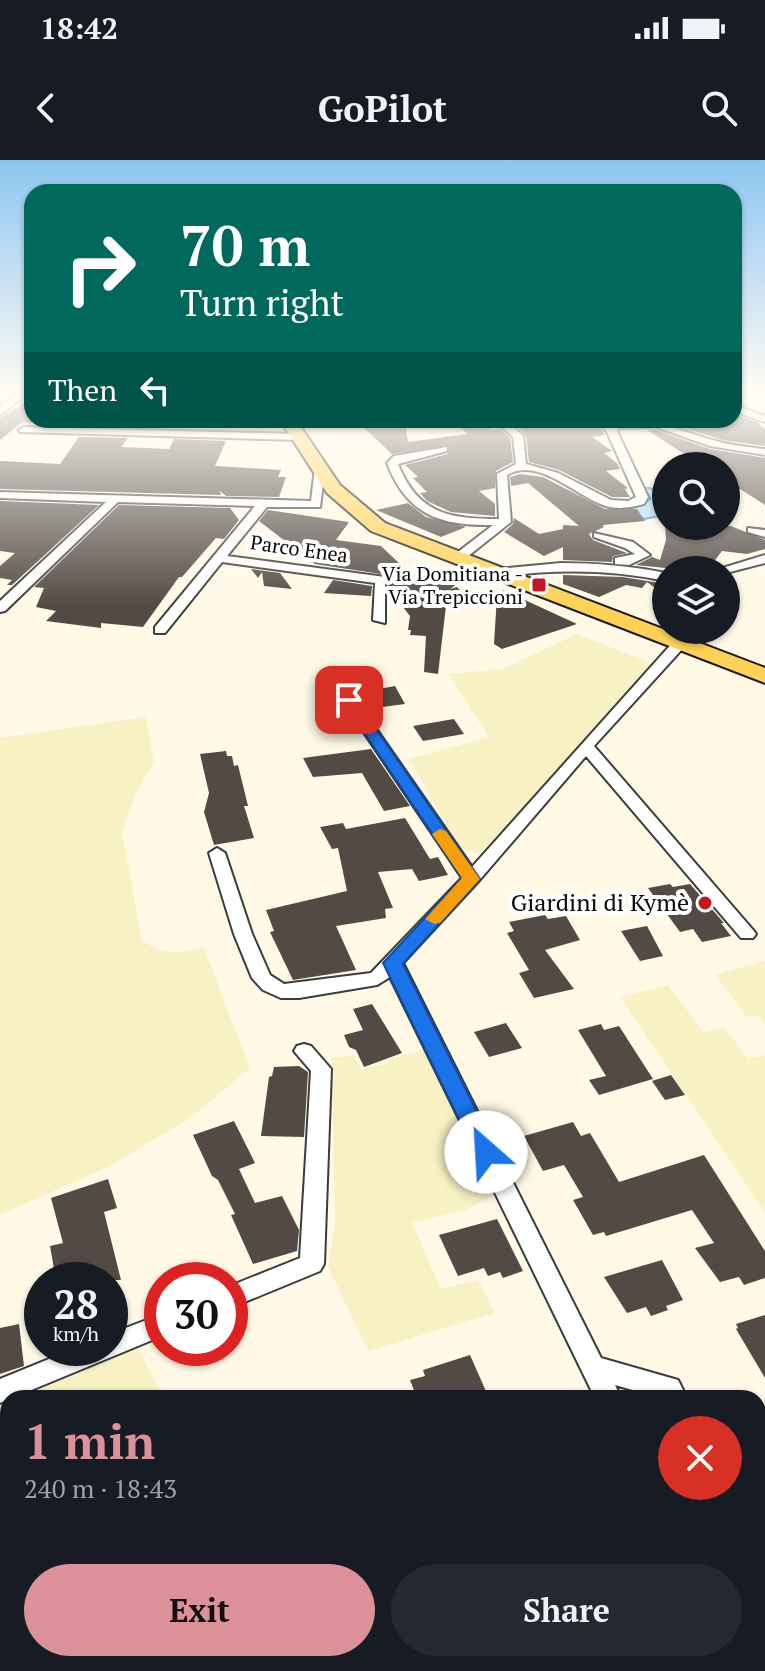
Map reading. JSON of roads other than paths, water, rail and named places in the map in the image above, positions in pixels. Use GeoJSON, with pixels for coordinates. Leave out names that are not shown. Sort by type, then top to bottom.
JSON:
{"type":"FeatureCollection","features":[{"type":"Feature","properties":{"kind":"main road"},"geometry":{"type":"LineString","coordinates":[[318,465],[333,489],[378,527],[652,632]]}},
{"type":"Feature","properties":{"kind":"main road"},"geometry":{"type":"LineString","coordinates":[[683,644],[765,676]]}},
{"type":"Feature","properties":{"kind":"street"},"geometry":{"type":"LineString","coordinates":[[392,465],[398,484],[412,502],[443,518],[505,522]]}},
{"type":"Feature","properties":{"kind":"street"},"geometry":{"type":"LineString","coordinates":[[505,522],[502,474],[508,468],[521,465],[537,468],[611,504],[640,502],[642,497],[627,465]]}},
{"type":"Feature","properties":{"kind":"street","name":"Parco Enea"},"geometry":{"type":"LineString","coordinates":[[0,495],[316,505],[320,468]]}},
{"type":"Feature","properties":{"kind":"street"},"geometry":{"type":"LineString","coordinates":[[0,608],[116,498]]}},
{"type":"Feature","properties":{"kind":"street","name":"Parco Enea"},"geometry":{"type":"LineString","coordinates":[[160,630],[264,503]]}},
{"type":"Feature","properties":{"kind":"street"},"geometry":{"type":"LineString","coordinates":[[458,558],[505,522]]}},
{"type":"Feature","properties":{"kind":"street"},"geometry":{"type":"LineString","coordinates":[[752,530],[765,534]]}},
{"type":"Feature","properties":{"kind":"street"},"geometry":{"type":"LineString","coordinates":[[497,573],[629,561],[644,555],[629,545],[598,535]]}},
{"type":"Feature","properties":{"kind":"street"},"geometry":{"type":"LineString","coordinates":[[626,537],[649,548],[652,556],[648,562],[627,568]]}},
{"type":"Feature","properties":{"kind":"street","name":"Parco Enea"},"geometry":{"type":"LineString","coordinates":[[219,558],[381,580],[380,620]]}},
{"type":"Feature","properties":{"kind":"street"},"geometry":{"type":"LineString","coordinates":[[740,565],[765,559]]}},
{"type":"Feature","properties":{"kind":"street"},"geometry":{"type":"LineString","coordinates":[[575,566],[627,568],[652,574]]}},
{"type":"Feature","properties":{"kind":"street"},"geometry":{"type":"LineString","coordinates":[[217,853],[243,934],[262,978],[270,985],[281,991],[299,991],[377,979],[471,879],[679,644]]}},
{"type":"Feature","properties":{"kind":"street"},"geometry":{"type":"LineString","coordinates":[[349,700],[471,879]]}},
{"type":"Feature","properties":{"kind":"street"},"geometry":{"type":"LineString","coordinates":[[586,746],[747,934]]}},
{"type":"Feature","properties":{"kind":"street"},"geometry":{"type":"LineString","coordinates":[[393,963],[604,1390]]}},
{"type":"Feature","properties":{"kind":"street"},"geometry":{"type":"LineString","coordinates":[[248,1290],[312,1264],[321,1069],[304,1051]]}},
{"type":"Feature","properties":{"kind":"street"},"geometry":{"type":"LineString","coordinates":[[2,1390],[61,1366]]}},
{"type":"Feature","properties":{"kind":"street"},"geometry":{"type":"LineString","coordinates":[[593,1367],[670,1390]]}},
{"type":"Feature","properties":{"kind":"water"},"geometry":{"type":"Polygon","coordinates":[[[644,488],[652,489],[652,518],[644,519],[624,506],[639,506],[651,499],[644,488]]]}},
{"type":"Feature","properties":{"kind":"place","name":"Via Domitiana - Via Trepiccioni"},"geometry":{"type":"Point","coordinates":[539,585]}},
{"type":"Feature","properties":{"kind":"place","name":"Giardini di Kymè"},"geometry":{"type":"Point","coordinates":[705,903]}}]}
